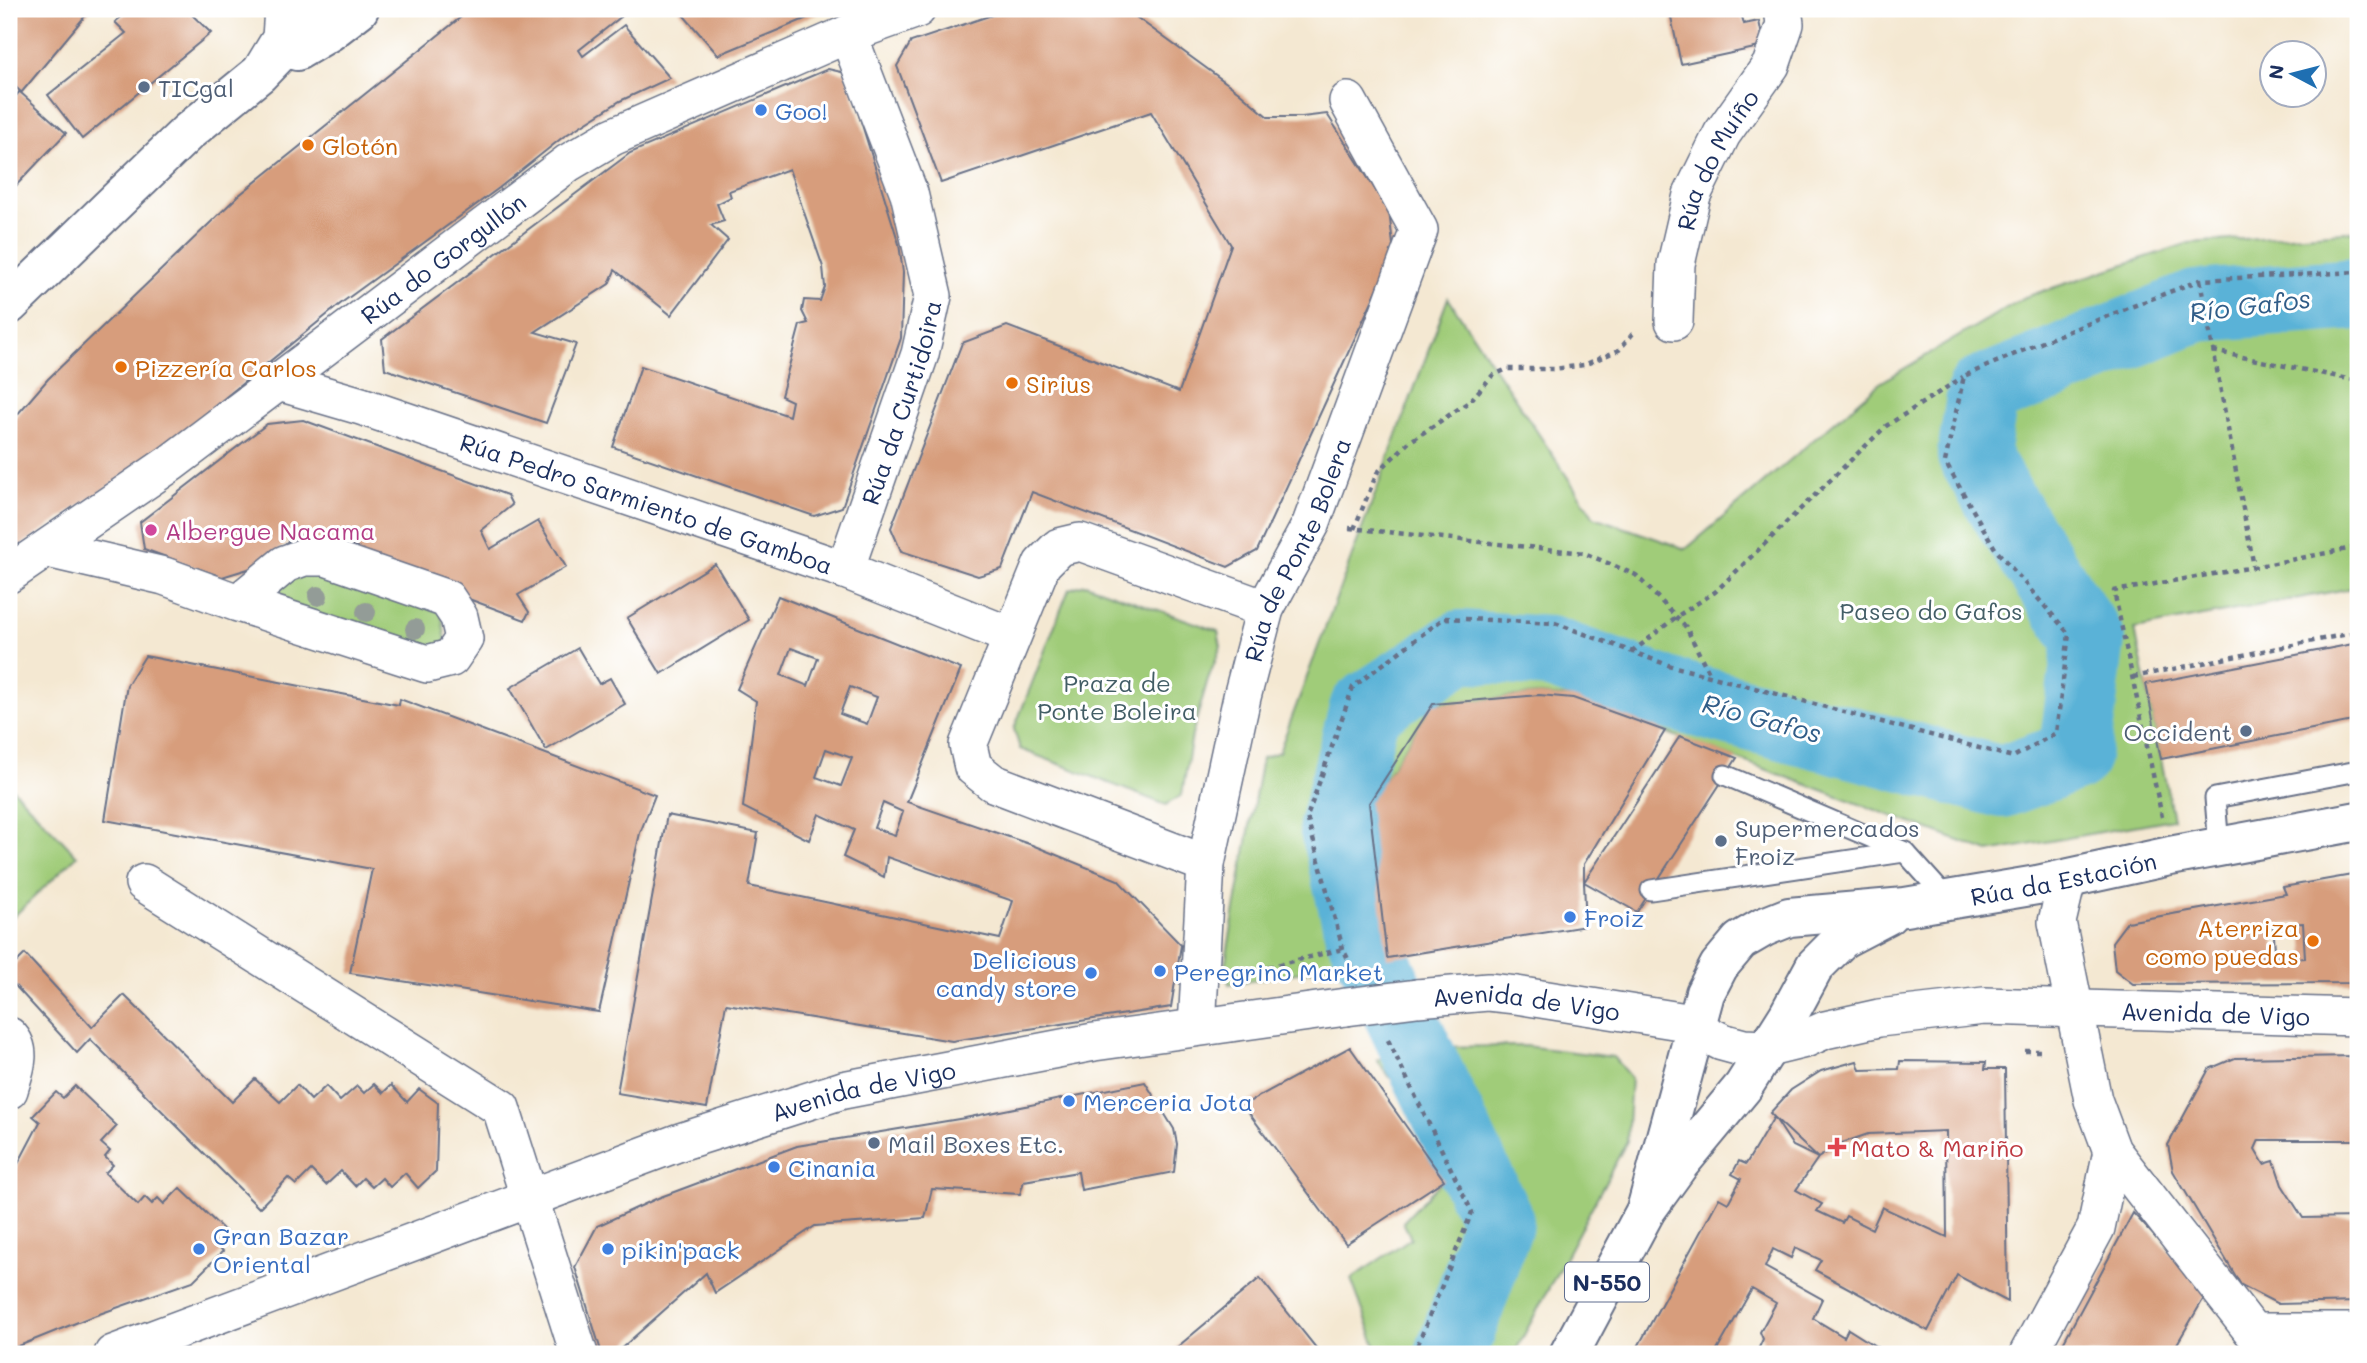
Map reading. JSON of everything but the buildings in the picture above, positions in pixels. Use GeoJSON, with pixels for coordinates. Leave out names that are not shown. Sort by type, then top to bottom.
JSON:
{"type":"FeatureCollection","features":[{"type":"Feature","properties":{"kind":"main road"},"geometry":{"type":"LineString","coordinates":[[9,305],[188,132],[259,74],[318,9]]}},
{"type":"Feature","properties":{"kind":"main road"},"geometry":{"type":"LineString","coordinates":[[259,74],[329,32],[359,9]]}},
{"type":"Feature","properties":{"kind":"main road","name":"Rúa da Estación"},"geometry":{"type":"LineString","coordinates":[[1905,907],[2052,883],[2171,856],[2358,821]]}},
{"type":"Feature","properties":{"kind":"main road"},"geometry":{"type":"LineString","coordinates":[[1646,1210],[1705,993],[1719,966],[1740,941],[1789,917],[1905,907]]}},
{"type":"Feature","properties":{"kind":"main road"},"geometry":{"type":"LineString","coordinates":[[1646,1210],[1680,1163],[1743,1087],[1788,1016],[1815,966],[1842,939],[1905,907]]}},
{"type":"Feature","properties":{"kind":"main road","name":"N-550"},"geometry":{"type":"LineString","coordinates":[[1569,1354],[1646,1210]]}},
{"type":"Feature","properties":{"kind":"street"},"geometry":{"type":"LineString","coordinates":[[259,74],[281,38],[283,9]]}},
{"type":"Feature","properties":{"kind":"street","name":"Rúa do Gorgullón"},"geometry":{"type":"LineString","coordinates":[[9,574],[171,463],[568,163],[612,137],[848,34],[916,9]]}},
{"type":"Feature","properties":{"kind":"street","name":"Rúa do Muíño"},"geometry":{"type":"LineString","coordinates":[[1674,321],[1676,264],[1692,195],[1722,134],[1772,65],[1785,24],[1783,9]]}},
{"type":"Feature","properties":{"kind":"street","name":"Rúa da Curtidoira"},"geometry":{"type":"LineString","coordinates":[[845,570],[920,354],[933,296],[909,193],[848,34]]}},
{"type":"Feature","properties":{"kind":"street","name":"Rúa de Ponte Bolera"},"geometry":{"type":"LineString","coordinates":[[1197,1027],[1206,864],[1239,709],[1265,609],[1311,524],[1419,230],[1348,101]]}},
{"type":"Feature","properties":{"kind":"street","name":"Rúa Pedro Sarmiento de Gamboa"},"geometry":{"type":"LineString","coordinates":[[279,382],[360,406],[845,570],[1011,636]]}},
{"type":"Feature","properties":{"kind":"street"},"geometry":{"type":"LineString","coordinates":[[1206,864],[993,783],[973,767],[968,745],[1042,564],[1059,547],[1080,542],[1265,609]]}},
{"type":"Feature","properties":{"kind":"street"},"geometry":{"type":"LineString","coordinates":[[48,549],[164,576],[238,603],[427,664],[451,658],[464,639],[459,617],[447,599],[326,557],[304,557],[285,564],[238,603]]}},
{"type":"Feature","properties":{"kind":"street"},"geometry":{"type":"LineString","coordinates":[[144,883],[500,1108],[579,1354]]}},
{"type":"Feature","properties":{"kind":"street"},"geometry":{"type":"LineString","coordinates":[[2052,883],[2057,922],[2093,1100],[2112,1152],[2241,1341],[2253,1332],[2358,1332]]}},
{"type":"Feature","properties":{"kind":"street","name":"Avenida de Vigo"},"geometry":{"type":"LineString","coordinates":[[113,1354],[680,1142],[843,1090],[1094,1042],[1346,1007],[1488,992],[1680,1021],[1721,1042],[1744,1048],[1765,1049],[1805,1040],[1825,1030],[1879,1018],[1984,1006],[2358,1017]]}},
{"type":"Feature","properties":{"kind":"street","name":"Avenida de Vigo"},"geometry":{"type":"LineString","coordinates":[[1649,1016],[1665,1034],[1683,1078]]}},
{"type":"Feature","properties":{"kind":"street"},"geometry":{"type":"LineString","coordinates":[[9,1036],[15,1042],[17,1063],[9,1090]]}},
{"type":"Feature","properties":{"kind":"street"},"geometry":{"type":"LineString","coordinates":[[2028,1354],[2096,1228],[2112,1152]]}},
{"type":"Feature","properties":{"kind":"lane"},"geometry":{"type":"LineString","coordinates":[[2219,847],[2215,798],[2358,771]]}},
{"type":"Feature","properties":{"kind":"lane"},"geometry":{"type":"LineString","coordinates":[[1726,775],[1905,852],[1948,900]]}},
{"type":"Feature","properties":{"kind":"lane"},"geometry":{"type":"LineString","coordinates":[[1651,890],[1905,852]]}},
{"type":"Feature","properties":{"kind":"path"},"geometry":{"type":"LineString","coordinates":[[1632,652],[1676,617],[1715,592],[1886,426],[1964,376],[2200,279],[2358,272]]}},
{"type":"Feature","properties":{"kind":"path"},"geometry":{"type":"LineString","coordinates":[[2200,279],[2254,567]]}},
{"type":"Feature","properties":{"kind":"path"},"geometry":{"type":"LineString","coordinates":[[1354,529],[1377,473],[1408,443],[1470,401],[1492,376],[1507,369],[1555,369],[1584,365],[1619,350],[1635,331],[1648,322],[1661,319],[1674,321]]}},
{"type":"Feature","properties":{"kind":"path"},"geometry":{"type":"LineString","coordinates":[[2213,351],[2358,381]]}},
{"type":"Feature","properties":{"kind":"path"},"geometry":{"type":"LineString","coordinates":[[1355,972],[1343,949],[1307,817],[1353,687],[1444,618],[1555,623],[1668,665],[2013,757],[2056,733],[2068,634],[1996,550],[1945,462],[1964,376]]}},
{"type":"Feature","properties":{"kind":"path"},"geometry":{"type":"LineString","coordinates":[[1311,524],[1584,553],[1636,575],[1686,627],[1710,676]]}},
{"type":"Feature","properties":{"kind":"path"},"geometry":{"type":"LineString","coordinates":[[2171,856],[2114,591],[2358,547]]}},
{"type":"Feature","properties":{"kind":"path"},"geometry":{"type":"LineString","coordinates":[[2133,677],[2358,632]]}},
{"type":"Feature","properties":{"kind":"path"},"geometry":{"type":"LineString","coordinates":[[1227,976],[1343,949]]}},
{"type":"Feature","properties":{"kind":"path"},"geometry":{"type":"LineString","coordinates":[[1383,1030],[1472,1212],[1414,1354]]}},
{"type":"Feature","properties":{"kind":"path"},"geometry":{"type":"LineString","coordinates":[[2025,1051],[2047,1051]]}},
{"type":"Feature","properties":{"kind":"green space","name":"Paseo do Gafos"},"geometry":{"type":"Polygon","coordinates":[[[2358,231],[2358,587],[2135,629],[2173,819],[1989,852],[1573,698],[1539,695],[1433,704],[1369,803],[1387,958],[1229,984],[1225,965],[1262,758],[1279,752],[1448,298],[1594,517],[1686,549],[1880,383],[2025,297],[2189,243],[2358,231]]]}},
{"type":"Feature","properties":{"kind":"green space"},"geometry":{"type":"Polygon","coordinates":[[[299,566],[441,612],[446,640],[433,654],[281,602],[277,593],[299,566]]]}},
{"type":"Feature","properties":{"kind":"green space","name":"Praza de Ponte Boleira"},"geometry":{"type":"Polygon","coordinates":[[[1085,584],[1218,631],[1221,647],[1208,679],[1192,735],[1182,795],[1166,805],[1020,749],[1014,729],[1069,589],[1085,584]]]}},
{"type":"Feature","properties":{"kind":"green space"},"geometry":{"type":"Polygon","coordinates":[[[9,785],[77,856],[9,921],[9,785]]]}},
{"type":"Feature","properties":{"kind":"green space"},"geometry":{"type":"Polygon","coordinates":[[[1525,1046],[1613,1057],[1631,1078],[1627,1141],[1514,1354],[1379,1354],[1351,1279],[1411,1238],[1403,1222],[1456,1166],[1377,1060],[1409,1047],[1525,1046]]]}},
{"type":"Feature","properties":{"kind":"waterway","name":"Río Gafos"},"geometry":{"type":"LineString","coordinates":[[1451,1354],[1498,1221],[1360,931],[1335,826],[1365,709],[1461,646],[1549,652],[1666,693],[2002,782],[2074,756],[2089,640],[2019,533],[1973,455],[1983,392],[2196,306],[2358,294]]}},
{"type":"Feature","properties":{"kind":"place","name":"TICgal"},"geometry":{"type":"Point","coordinates":[144,87]}},
{"type":"Feature","properties":{"kind":"place","name":"Goo!"},"geometry":{"type":"Point","coordinates":[761,110]}},
{"type":"Feature","properties":{"kind":"place","name":"Glotón"},"geometry":{"type":"Point","coordinates":[308,145]}},
{"type":"Feature","properties":{"kind":"place","name":"Pizzería Carlos"},"geometry":{"type":"Point","coordinates":[121,367]}},
{"type":"Feature","properties":{"kind":"place","name":"Sirius"},"geometry":{"type":"Point","coordinates":[1012,383]}},
{"type":"Feature","properties":{"kind":"place","name":"Albergue Nacama"},"geometry":{"type":"Point","coordinates":[151,530]}},
{"type":"Feature","properties":{"kind":"place","name":"Occident"},"geometry":{"type":"Point","coordinates":[2246,731]}},
{"type":"Feature","properties":{"kind":"place","name":"Supermercados Froiz"},"geometry":{"type":"Point","coordinates":[1721,841]}},
{"type":"Feature","properties":{"kind":"place","name":"Froiz"},"geometry":{"type":"Point","coordinates":[1570,917]}},
{"type":"Feature","properties":{"kind":"place","name":"Aterriza como puedas"},"geometry":{"type":"Point","coordinates":[2313,941]}},
{"type":"Feature","properties":{"kind":"place","name":"Peregrino Market"},"geometry":{"type":"Point","coordinates":[1160,971]}},
{"type":"Feature","properties":{"kind":"place","name":"Delicious candy store"},"geometry":{"type":"Point","coordinates":[1091,973]}},
{"type":"Feature","properties":{"kind":"place","name":"Merceria Jota"},"geometry":{"type":"Point","coordinates":[1069,1101]}},
{"type":"Feature","properties":{"kind":"place","name":"Mail Boxes Etc."},"geometry":{"type":"Point","coordinates":[874,1143]}},
{"type":"Feature","properties":{"kind":"place","name":"Mato & Mariño"},"geometry":{"type":"Point","coordinates":[1837,1147]}},
{"type":"Feature","properties":{"kind":"place","name":"Cinania"},"geometry":{"type":"Point","coordinates":[774,1167]}},
{"type":"Feature","properties":{"kind":"place","name":"Gran Bazar Oriental"},"geometry":{"type":"Point","coordinates":[199,1249]}},
{"type":"Feature","properties":{"kind":"place","name":"pikin'pack"},"geometry":{"type":"Point","coordinates":[608,1249]}}]}
